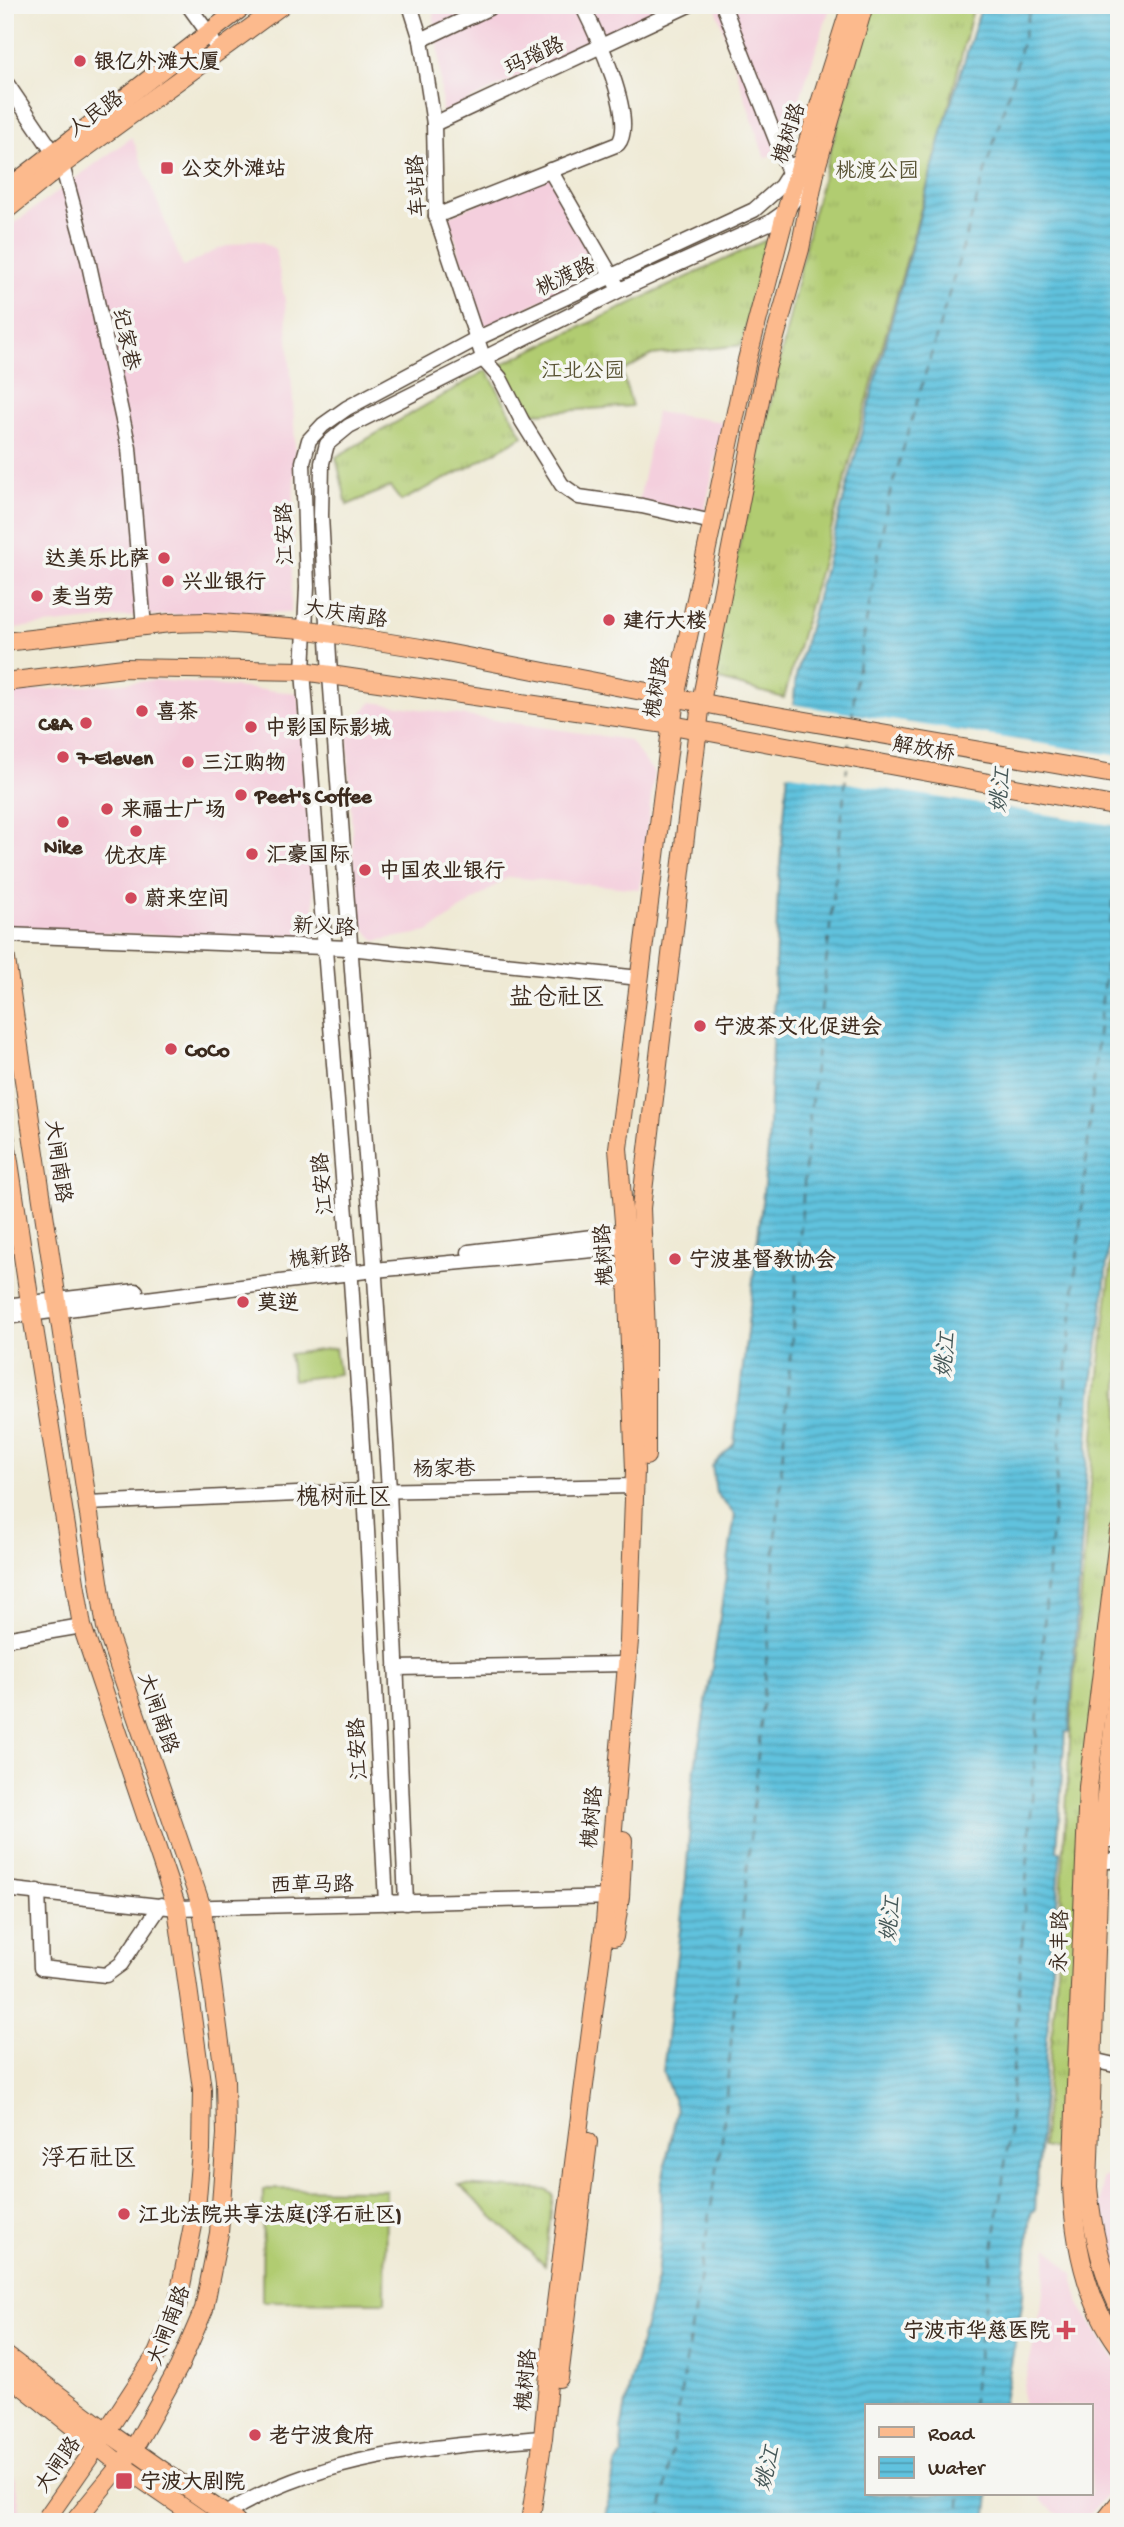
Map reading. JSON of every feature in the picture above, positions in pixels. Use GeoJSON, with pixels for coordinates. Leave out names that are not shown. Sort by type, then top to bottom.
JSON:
{"type":"FeatureCollection","features":[{"type":"Feature","properties":{"kind":"main road","name":"人民路"},"geometry":{"type":"LineString","coordinates":[[5,211],[58,159],[246,5]]}},
{"type":"Feature","properties":{"kind":"main road","name":"人民路"},"geometry":{"type":"LineString","coordinates":[[5,191],[58,159],[282,5]]}},
{"type":"Feature","properties":{"kind":"main road","name":"槐树路"},"geometry":{"type":"LineString","coordinates":[[537,2522],[568,2322],[602,2025],[645,1485],[646,1334],[634,1239],[618,1148],[675,698],[747,360],[786,211],[851,5]]}},
{"type":"Feature","properties":{"kind":"main road","name":"槐树路"},"geometry":{"type":"LineString","coordinates":[[530,2522],[543,2438],[554,2319],[613,1897],[634,1486],[634,1239],[640,1208],[701,702],[766,369],[800,249],[816,168],[864,5]]}},
{"type":"Feature","properties":{"kind":"main road","name":"大庆南路"},"geometry":{"type":"LineString","coordinates":[[5,642],[144,626],[206,622],[303,629],[421,648],[701,702]]}},
{"type":"Feature","properties":{"kind":"main road"},"geometry":{"type":"LineString","coordinates":[[5,682],[124,668],[303,671],[672,725]]}},
{"type":"Feature","properties":{"kind":"main road","name":"解放桥"},"geometry":{"type":"LineString","coordinates":[[701,702],[1119,775]]}},
{"type":"Feature","properties":{"kind":"main road","name":"解放桥"},"geometry":{"type":"LineString","coordinates":[[672,725],[1119,807]]}},
{"type":"Feature","properties":{"kind":"main road","name":"大闸南路"},"geometry":{"type":"LineString","coordinates":[[5,954],[106,1628],[202,1908],[225,2080],[226,2134],[219,2233],[204,2309],[179,2367],[133,2449],[121,2465]]}},
{"type":"Feature","properties":{"kind":"main road","name":"大闸南路"},"geometry":{"type":"LineString","coordinates":[[5,1135],[30,1308],[82,1626],[169,1907],[202,2089],[196,2210],[177,2306],[156,2354],[102,2439]]}},
{"type":"Feature","properties":{"kind":"main road","name":"永丰路"},"geometry":{"type":"LineString","coordinates":[[1119,1531],[1088,1787],[1072,2185],[1073,2223],[1085,2276],[1099,2312],[1119,2346]]}},
{"type":"Feature","properties":{"kind":"main road","name":"永丰路"},"geometry":{"type":"LineString","coordinates":[[1118,2307],[1091,2221],[1088,2188],[1099,1862],[1110,1840],[1119,1673]]}},
{"type":"Feature","properties":{"kind":"main road"},"geometry":{"type":"LineString","coordinates":[[5,2355],[102,2439],[121,2465],[204,2522]]}},
{"type":"Feature","properties":{"kind":"main road"},"geometry":{"type":"LineString","coordinates":[[5,2372],[102,2439],[133,2449],[230,2518]]}},
{"type":"Feature","properties":{"kind":"main road","name":"大闸路"},"geometry":{"type":"LineString","coordinates":[[44,2522],[102,2439]]}},
{"type":"Feature","properties":{"kind":"main road"},"geometry":{"type":"LineString","coordinates":[[74,2522],[121,2465]]}},
{"type":"Feature","properties":{"kind":"main road"},"geometry":{"type":"LineString","coordinates":[[1104,2522],[1119,2503]]}},
{"type":"Feature","properties":{"kind":"street"},"geometry":{"type":"LineString","coordinates":[[188,5],[218,51]]}},
{"type":"Feature","properties":{"kind":"street","name":"车站路"},"geometry":{"type":"LineString","coordinates":[[410,5],[421,40],[434,124],[436,216],[484,360],[500,378],[522,421],[562,485],[579,497],[642,506],[712,522]]}},
{"type":"Feature","properties":{"kind":"street"},"geometry":{"type":"LineString","coordinates":[[421,40],[495,5]]}},
{"type":"Feature","properties":{"kind":"street"},"geometry":{"type":"LineString","coordinates":[[436,216],[618,144],[624,134],[625,124],[621,107],[602,46],[582,5]]}},
{"type":"Feature","properties":{"kind":"street","name":"玛瑙路"},"geometry":{"type":"LineString","coordinates":[[434,124],[689,5]]}},
{"type":"Feature","properties":{"kind":"street"},"geometry":{"type":"LineString","coordinates":[[723,5],[790,175]]}},
{"type":"Feature","properties":{"kind":"street","name":"纪家巷"},"geometry":{"type":"LineString","coordinates":[[5,81],[58,159],[88,260],[129,448],[144,626]]}},
{"type":"Feature","properties":{"kind":"street","name":"桃渡路"},"geometry":{"type":"LineString","coordinates":[[322,463],[327,444],[349,426],[484,360],[616,283],[754,210],[790,175],[821,105]]}},
{"type":"Feature","properties":{"kind":"street","name":"桃渡路"},"geometry":{"type":"LineString","coordinates":[[303,462],[309,440],[323,425],[347,408],[476,339],[769,223],[786,211],[816,168]]}},
{"type":"Feature","properties":{"kind":"street"},"geometry":{"type":"LineString","coordinates":[[550,170],[616,283]]}},
{"type":"Feature","properties":{"kind":"street","name":"江安路"},"geometry":{"type":"LineString","coordinates":[[303,462],[307,587],[303,671],[365,1491],[386,1903]]}},
{"type":"Feature","properties":{"kind":"street","name":"江安路"},"geometry":{"type":"LineString","coordinates":[[322,463],[321,516],[330,675],[388,1490],[406,1903]]}},
{"type":"Feature","properties":{"kind":"street","name":"新义路"},"geometry":{"type":"LineString","coordinates":[[5,935],[349,948],[640,978]]}},
{"type":"Feature","properties":{"kind":"street","name":"槐新路"},"geometry":{"type":"LineString","coordinates":[[5,1306],[30,1308],[374,1266],[634,1239]]}},
{"type":"Feature","properties":{"kind":"street","name":"槐新路"},"geometry":{"type":"LineString","coordinates":[[5,1317],[30,1308]]}},
{"type":"Feature","properties":{"kind":"street","name":"杨家巷"},"geometry":{"type":"LineString","coordinates":[[87,1503],[388,1490],[634,1486]]}},
{"type":"Feature","properties":{"kind":"street"},"geometry":{"type":"LineString","coordinates":[[5,1639],[82,1626]]}},
{"type":"Feature","properties":{"kind":"street"},"geometry":{"type":"LineString","coordinates":[[396,1668],[627,1664]]}},
{"type":"Feature","properties":{"kind":"street"},"geometry":{"type":"LineString","coordinates":[[1099,1862],[1119,1860]]}},
{"type":"Feature","properties":{"kind":"street","name":"西草马路"},"geometry":{"type":"LineString","coordinates":[[5,1889],[169,1907],[202,1908],[613,1897]]}},
{"type":"Feature","properties":{"kind":"street"},"geometry":{"type":"LineString","coordinates":[[38,1891],[41,1968],[106,1975],[121,1964],[169,1907]]}},
{"type":"Feature","properties":{"kind":"street"},"geometry":{"type":"LineString","coordinates":[[1092,2060],[1119,2066]]}},
{"type":"Feature","properties":{"kind":"street"},"geometry":{"type":"LineString","coordinates":[[230,2518],[244,2502],[301,2479],[359,2461],[422,2448],[543,2438]]}},
{"type":"Feature","properties":{"kind":"shaded area"},"geometry":{"type":"Polygon","coordinates":[[[432,5],[672,5],[442,113],[439,52],[432,5]]]}},
{"type":"Feature","properties":{"kind":"shaded area"},"geometry":{"type":"Polygon","coordinates":[[[715,5],[831,5],[784,146],[765,159],[715,5]]]}},
{"type":"Feature","properties":{"kind":"shaded area"},"geometry":{"type":"Polygon","coordinates":[[[132,137],[183,267],[220,248],[250,240],[263,242],[275,249],[285,301],[293,399],[295,447],[291,612],[133,616],[5,629],[5,230],[132,137]]]}},
{"type":"Feature","properties":{"kind":"shaded area"},"geometry":{"type":"Polygon","coordinates":[[[548,173],[604,270],[480,330],[449,216],[548,173]]]}},
{"type":"Feature","properties":{"kind":"shaded area"},"geometry":{"type":"Polygon","coordinates":[[[656,412],[724,422],[704,514],[639,501],[656,412]]]}},
{"type":"Feature","properties":{"kind":"shaded area"},"geometry":{"type":"Polygon","coordinates":[[[156,680],[299,693],[317,941],[7,929],[5,693],[156,680]]]}},
{"type":"Feature","properties":{"kind":"shaded area"},"geometry":{"type":"Polygon","coordinates":[[[372,702],[629,740],[654,773],[640,889],[508,877],[428,932],[375,941],[356,918],[347,726],[372,702]]]}},
{"type":"Feature","properties":{"kind":"shaded area"},"geometry":{"type":"Polygon","coordinates":[[[1119,2173],[1119,2276],[1114,2271],[1099,2226],[1102,2178],[1119,2173]]]}},
{"type":"Feature","properties":{"kind":"shaded area"},"geometry":{"type":"Polygon","coordinates":[[[1048,2247],[1073,2274],[1080,2306],[1119,2365],[1119,2479],[1084,2522],[1066,2522],[1043,2502],[1040,2496],[1092,2496],[1092,2404],[1023,2404],[1023,2391],[1041,2310],[1048,2247]]]}},
{"type":"Feature","properties":{"kind":"shaded area"},"geometry":{"type":"Polygon","coordinates":[[[5,2460],[15,2480],[22,2522],[5,2522],[5,2460]]]}},
{"type":"Feature","properties":{"kind":"green space","name":"桃渡公园"},"geometry":{"type":"Polygon","coordinates":[[[871,5],[974,5],[945,122],[784,698],[710,677],[811,220],[871,5]]]}},
{"type":"Feature","properties":{"kind":"green space","name":"江北公园"},"geometry":{"type":"Polygon","coordinates":[[[766,240],[742,345],[652,355],[622,372],[632,406],[521,414],[502,364],[766,240]]]}},
{"type":"Feature","properties":{"kind":"green space"},"geometry":{"type":"Polygon","coordinates":[[[487,370],[523,436],[401,501],[390,487],[347,505],[336,457],[487,370]]]}},
{"type":"Feature","properties":{"kind":"green space"},"geometry":{"type":"Polygon","coordinates":[[[1119,1196],[1119,1513],[1065,2151],[1042,2147],[1056,1990],[1072,1705],[1100,1363],[1119,1196]]]}},
{"type":"Feature","properties":{"kind":"green space"},"geometry":{"type":"Polygon","coordinates":[[[335,1348],[339,1374],[293,1380],[289,1354],[335,1348]]]}},
{"type":"Feature","properties":{"kind":"green space"},"geometry":{"type":"Polygon","coordinates":[[[459,2185],[546,2190],[553,2195],[545,2266],[459,2185]]]}},
{"type":"Feature","properties":{"kind":"green space"},"geometry":{"type":"Polygon","coordinates":[[[263,2189],[386,2190],[385,2302],[262,2301],[263,2189]]]}},
{"type":"Feature","properties":{"kind":"water","name":"姚江"},"geometry":{"type":"Polygon","coordinates":[[[982,5],[1119,5],[1119,1098],[1116,1120],[1119,1121],[1119,1145],[1101,1322],[1092,1382],[1069,1732],[1065,1732],[1057,1851],[1061,1851],[1055,1929],[1052,1929],[1050,1951],[1053,1951],[1035,2210],[1031,2213],[1022,2305],[1003,2404],[865,2404],[865,2496],[989,2496],[986,2522],[604,2522],[615,2466],[622,2455],[621,2430],[629,2389],[657,2279],[661,2186],[677,2110],[663,2072],[686,1879],[693,1779],[735,1515],[716,1493],[712,1466],[734,1444],[768,1150],[778,889],[796,676],[945,122],[982,5]]]}},
{"type":"Feature","properties":{"kind":"pier"},"geometry":{"type":"Polygon","coordinates":[[[790,704],[1119,756],[1119,826],[784,773],[790,704]]]}},
{"type":"Feature","properties":{"kind":"ferry route"},"geometry":{"type":"LineString","coordinates":[[852,719],[855,685],[888,500],[1014,74],[1031,5]]}},
{"type":"Feature","properties":{"kind":"ferry route"},"geometry":{"type":"LineString","coordinates":[[848,751],[850,735]]}},
{"type":"Feature","properties":{"kind":"ferry route"},"geometry":{"type":"LineString","coordinates":[[660,2522],[722,2139],[765,1678],[808,1133],[847,767]]}},
{"type":"Feature","properties":{"kind":"ferry route"},"geometry":{"type":"LineString","coordinates":[[971,2404],[1008,2143],[1047,1583],[1098,1035],[1119,846]]}},
{"type":"Feature","properties":{"kind":"ferry route"},"geometry":{"type":"LineString","coordinates":[[958,2522],[961,2496]]}},
{"type":"Feature","properties":{"kind":"place","name":"银亿外滩大厦"},"geometry":{"type":"Point","coordinates":[80,61]}},
{"type":"Feature","properties":{"kind":"place","name":"公交外滩站"},"geometry":{"type":"Point","coordinates":[167,168]}},
{"type":"Feature","properties":{"kind":"place","name":"达美乐比萨"},"geometry":{"type":"Point","coordinates":[164,558]}},
{"type":"Feature","properties":{"kind":"place","name":"兴业银行"},"geometry":{"type":"Point","coordinates":[168,581]}},
{"type":"Feature","properties":{"kind":"place","name":"麦当劳"},"geometry":{"type":"Point","coordinates":[37,596]}},
{"type":"Feature","properties":{"kind":"place","name":"建行大楼"},"geometry":{"type":"Point","coordinates":[609,620]}},
{"type":"Feature","properties":{"kind":"place","name":"喜茶"},"geometry":{"type":"Point","coordinates":[142,711]}},
{"type":"Feature","properties":{"kind":"place","name":"C&A"},"geometry":{"type":"Point","coordinates":[86,723]}},
{"type":"Feature","properties":{"kind":"place","name":"中影国际影城"},"geometry":{"type":"Point","coordinates":[251,727]}},
{"type":"Feature","properties":{"kind":"place","name":"7-Eleven"},"geometry":{"type":"Point","coordinates":[63,757]}},
{"type":"Feature","properties":{"kind":"place","name":"三江购物"},"geometry":{"type":"Point","coordinates":[188,762]}},
{"type":"Feature","properties":{"kind":"place","name":"Peet's Coffee"},"geometry":{"type":"Point","coordinates":[241,795]}},
{"type":"Feature","properties":{"kind":"place","name":"来福士广场"},"geometry":{"type":"Point","coordinates":[107,809]}},
{"type":"Feature","properties":{"kind":"place","name":"Nike"},"geometry":{"type":"Point","coordinates":[63,822]}},
{"type":"Feature","properties":{"kind":"place","name":"优衣库"},"geometry":{"type":"Point","coordinates":[136,831]}},
{"type":"Feature","properties":{"kind":"place","name":"汇豪国际"},"geometry":{"type":"Point","coordinates":[252,854]}},
{"type":"Feature","properties":{"kind":"place","name":"中国农业银行"},"geometry":{"type":"Point","coordinates":[365,870]}},
{"type":"Feature","properties":{"kind":"place","name":"蔚来空间"},"geometry":{"type":"Point","coordinates":[131,898]}},
{"type":"Feature","properties":{"kind":"place","name":"宁波茶文化促进会"},"geometry":{"type":"Point","coordinates":[700,1026]}},
{"type":"Feature","properties":{"kind":"place","name":"CoCo"},"geometry":{"type":"Point","coordinates":[171,1049]}},
{"type":"Feature","properties":{"kind":"place","name":"宁波基督教协会"},"geometry":{"type":"Point","coordinates":[675,1259]}},
{"type":"Feature","properties":{"kind":"place","name":"莫逆"},"geometry":{"type":"Point","coordinates":[243,1302]}},
{"type":"Feature","properties":{"kind":"place","name":"江北法院共享法庭(浮石社区)"},"geometry":{"type":"Point","coordinates":[124,2214]}},
{"type":"Feature","properties":{"kind":"place","name":"宁波市华慈医院"},"geometry":{"type":"Point","coordinates":[1066,2330]}},
{"type":"Feature","properties":{"kind":"place","name":"老宁波食府"},"geometry":{"type":"Point","coordinates":[255,2435]}},
{"type":"Feature","properties":{"kind":"place","name":"宁波大剧院"},"geometry":{"type":"Point","coordinates":[124,2481]}},
{"type":"Feature","properties":{"kind":"district","name":"盐仓社区"},"geometry":{"type":"Point","coordinates":[557,996]}},
{"type":"Feature","properties":{"kind":"district","name":"槐树社区"},"geometry":{"type":"Point","coordinates":[344,1496]}},
{"type":"Feature","properties":{"kind":"district","name":"浮石社区"},"geometry":{"type":"Point","coordinates":[89,2157]}}]}
